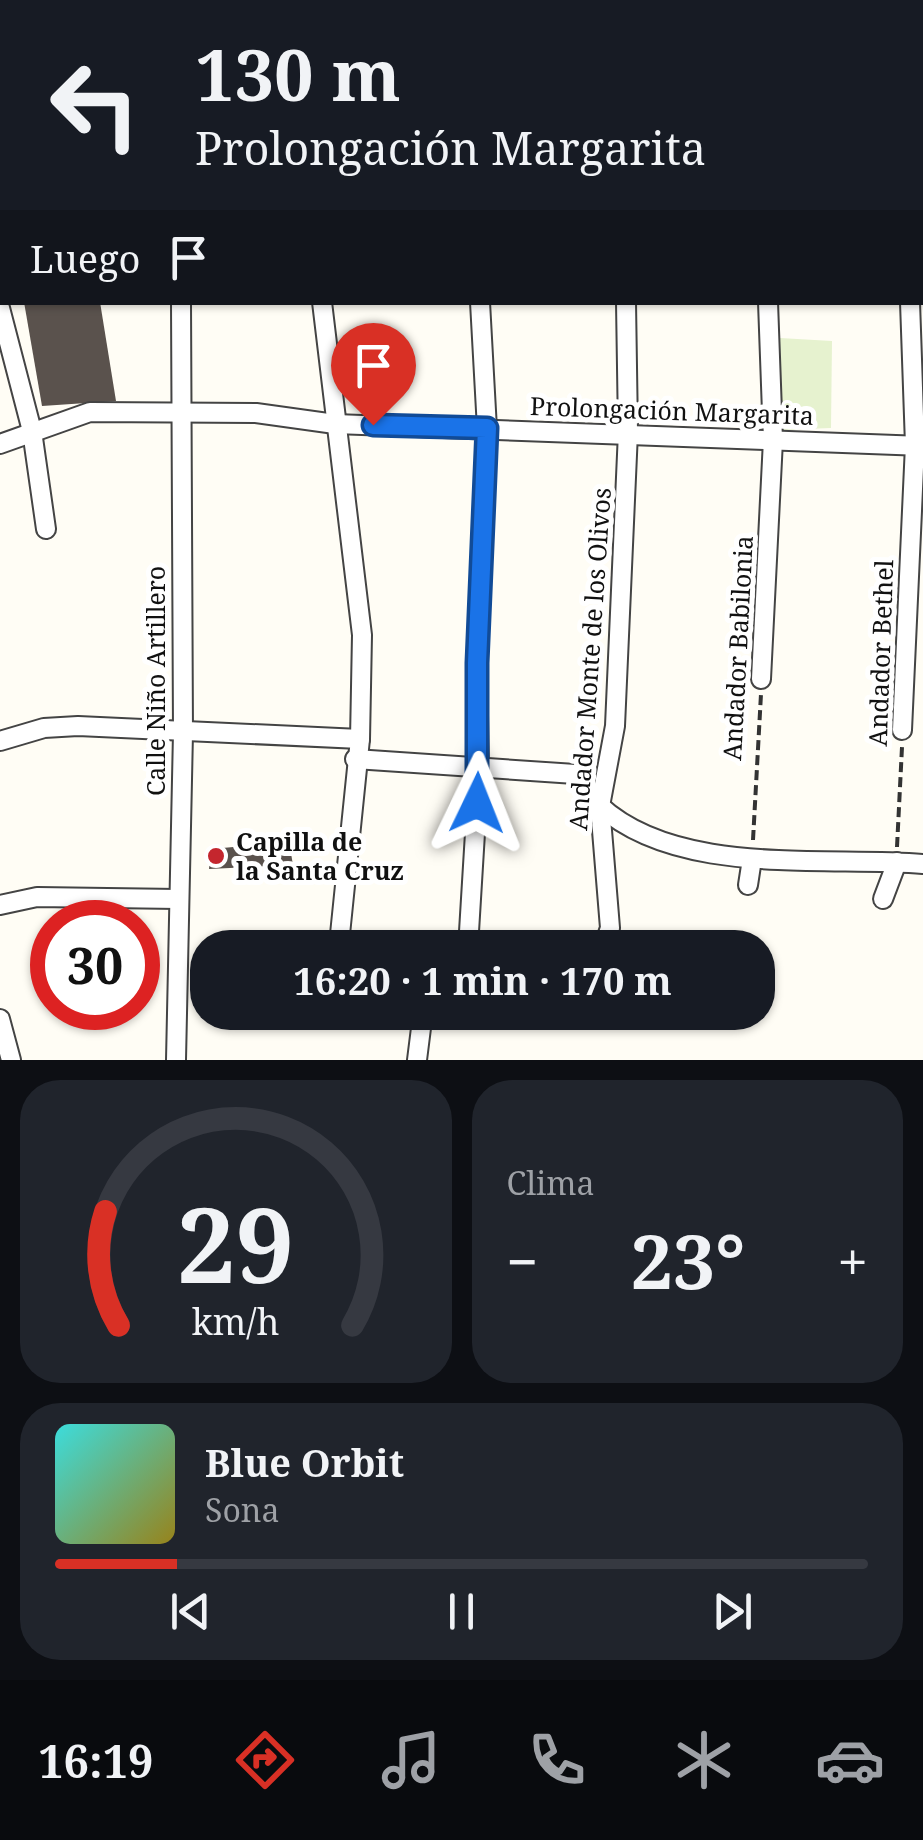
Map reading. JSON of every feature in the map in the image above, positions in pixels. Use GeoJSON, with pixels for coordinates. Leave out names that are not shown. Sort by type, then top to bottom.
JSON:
{"type":"FeatureCollection","features":[{"type":"Feature","properties":{"kind":"street","name":"Calle Niño Artillero"},"geometry":{"type":"LineString","coordinates":[[176,1060],[183,733],[181,305]]}},
{"type":"Feature","properties":{"kind":"street"},"geometry":{"type":"LineString","coordinates":[[322,305],[362,635],[360,739],[354,759],[344,930]]}},
{"type":"Feature","properties":{"kind":"street"},"geometry":{"type":"LineString","coordinates":[[469,930],[479,767],[477,663],[487,428],[480,305]]}},
{"type":"Feature","properties":{"kind":"street","name":"Andador Monte de los Olivos"},"geometry":{"type":"LineString","coordinates":[[609,930],[600,806],[614,726],[628,432],[626,305]]}},
{"type":"Feature","properties":{"kind":"street","name":"Andador Babilonia"},"geometry":{"type":"LineString","coordinates":[[761,679],[772,440],[768,305]]}},
{"type":"Feature","properties":{"kind":"street","name":"Andador Bethel"},"geometry":{"type":"LineString","coordinates":[[902,730],[919,446],[910,305]]}},
{"type":"Feature","properties":{"kind":"street"},"geometry":{"type":"LineString","coordinates":[[0,308],[32,432],[46,529]]}},
{"type":"Feature","properties":{"kind":"street","name":"Prolongación Margarita"},"geometry":{"type":"LineString","coordinates":[[0,444],[90,412],[181,410],[256,412],[335,424],[628,432],[919,446]]}},
{"type":"Feature","properties":{"kind":"street"},"geometry":{"type":"LineString","coordinates":[[0,741],[44,728],[78,726],[360,739]]}},
{"type":"Feature","properties":{"kind":"street"},"geometry":{"type":"LineString","coordinates":[[354,759],[575,774],[600,806],[664,843],[752,859],[923,864]]}},
{"type":"Feature","properties":{"kind":"street"},"geometry":{"type":"LineString","coordinates":[[748,885],[752,859]]}},
{"type":"Feature","properties":{"kind":"street"},"geometry":{"type":"LineString","coordinates":[[883,899],[897,862]]}},
{"type":"Feature","properties":{"kind":"street"},"geometry":{"type":"LineString","coordinates":[[0,906],[37,897],[178,899]]}},
{"type":"Feature","properties":{"kind":"street"},"geometry":{"type":"LineString","coordinates":[[0,1019],[11,1060]]}},
{"type":"Feature","properties":{"kind":"street"},"geometry":{"type":"LineString","coordinates":[[417,1060],[421,1030]]}},
{"type":"Feature","properties":{"kind":"path","name":"Andador Babilonia"},"geometry":{"type":"LineString","coordinates":[[752,859],[761,679]]}},
{"type":"Feature","properties":{"kind":"path","name":"Andador Bethel"},"geometry":{"type":"LineString","coordinates":[[897,862],[902,730]]}},
{"type":"Feature","properties":{"kind":"green space"},"geometry":{"type":"Polygon","coordinates":[[[780,338],[832,341],[831,428],[781,430],[780,338]]]}},
{"type":"Feature","properties":{"kind":"building"},"geometry":{"type":"Polygon","coordinates":[[[25,305],[100,305],[116,401],[42,406],[25,305]]]}},
{"type":"Feature","properties":{"kind":"building","name":"Capilla de la Santa Cruz"},"geometry":{"type":"Polygon","coordinates":[[[289,842],[293,865],[209,869],[211,849],[289,842]]]}},
{"type":"Feature","properties":{"kind":"place","name":"Capilla de la Santa Cruz"},"geometry":{"type":"Point","coordinates":[216,856]}},
{"type":"Feature","properties":{"kind":"route"},"geometry":{"type":"LineString","coordinates":[[373,425],[487,428],[477,663],[477,803]]}}]}
